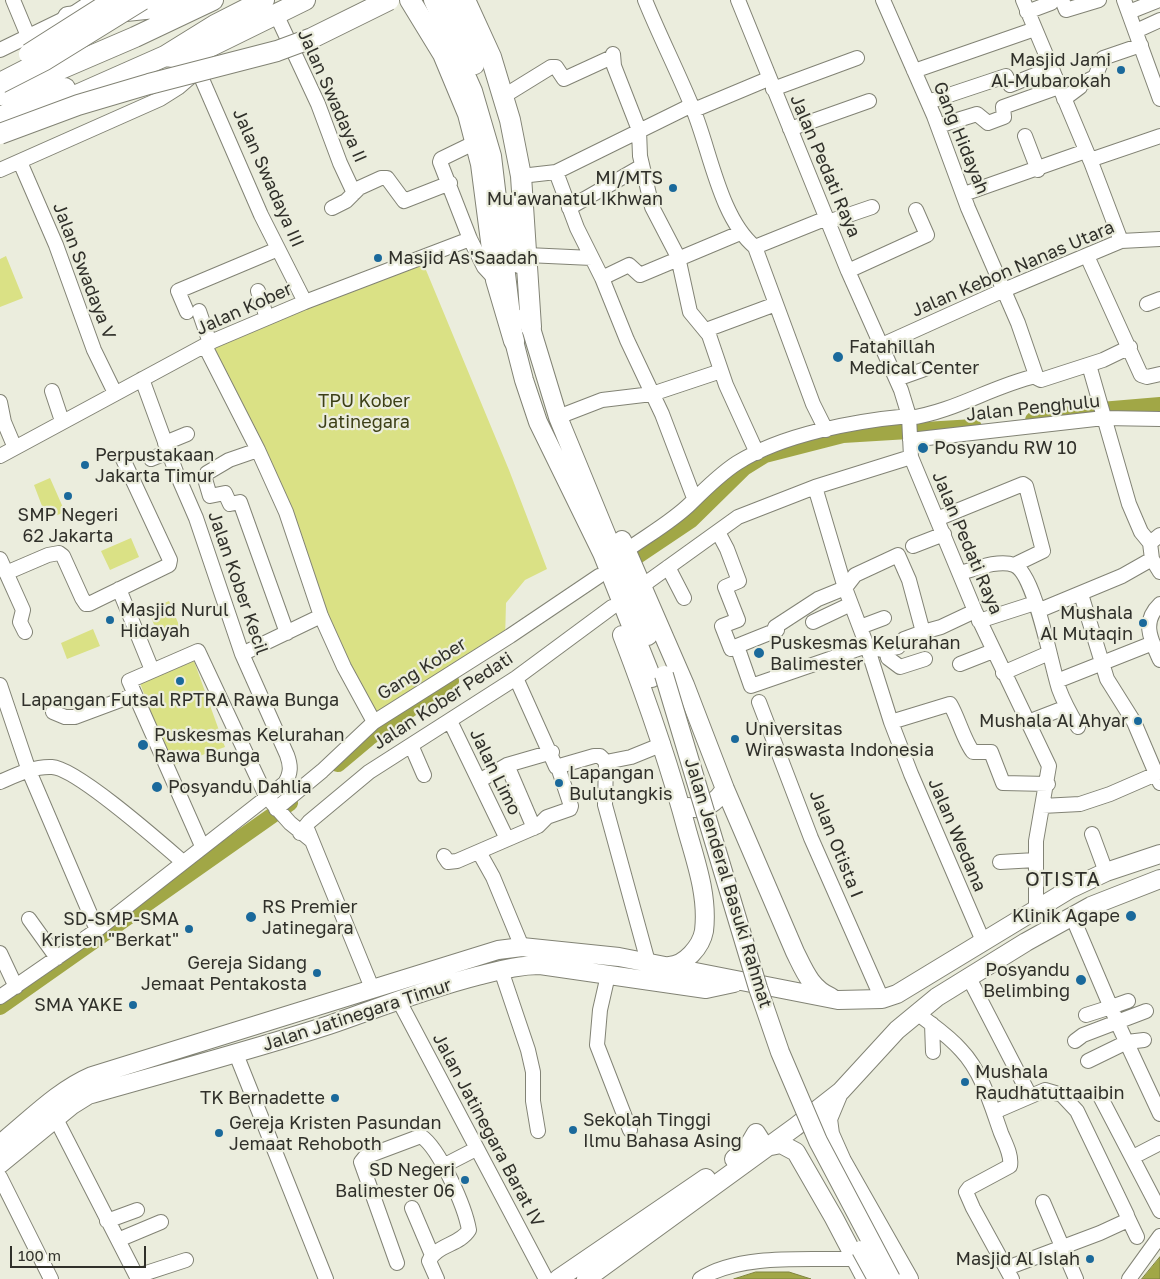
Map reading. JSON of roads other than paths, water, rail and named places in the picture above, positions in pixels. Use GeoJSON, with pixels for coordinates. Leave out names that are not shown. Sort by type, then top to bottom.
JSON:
{"type":"FeatureCollection","features":[{"type":"Feature","properties":{"kind":"highway"},"geometry":{"type":"LineString","coordinates":[[0,68],[42,47],[114,0]]}},
{"type":"Feature","properties":{"kind":"highway"},"geometry":{"type":"LineString","coordinates":[[0,84],[46,60],[142,0]]}},
{"type":"Feature","properties":{"kind":"highway"},"geometry":{"type":"LineString","coordinates":[[0,95],[135,37],[213,0]]}},
{"type":"Feature","properties":{"kind":"highway"},"geometry":{"type":"LineString","coordinates":[[0,117],[255,0]]}},
{"type":"Feature","properties":{"kind":"highway"},"geometry":{"type":"LineString","coordinates":[[0,129],[165,56],[194,46],[273,5],[305,0]]}},
{"type":"Feature","properties":{"kind":"highway"},"geometry":{"type":"LineString","coordinates":[[0,134],[78,105],[140,86],[277,51],[312,38],[389,0]]}},
{"type":"Feature","properties":{"kind":"highway"},"geometry":{"type":"LineString","coordinates":[[410,0],[443,54],[468,114],[476,142],[487,202],[496,280],[514,341]]}},
{"type":"Feature","properties":{"kind":"highway"},"geometry":{"type":"LineString","coordinates":[[465,0],[492,58],[504,96],[521,176],[531,327]]}},
{"type":"Feature","properties":{"kind":"highway"},"geometry":{"type":"LineString","coordinates":[[0,84],[189,2]]}},
{"type":"Feature","properties":{"kind":"highway"},"geometry":{"type":"LineString","coordinates":[[82,6],[189,2]]}},
{"type":"Feature","properties":{"kind":"highway"},"geometry":{"type":"LineString","coordinates":[[165,56],[182,58],[191,56],[231,36],[273,5]]}},
{"type":"Feature","properties":{"kind":"main road","name":"Jalan Jenderal Basuki Rahmat"},"geometry":{"type":"LineString","coordinates":[[433,0],[473,91],[492,156],[514,341],[538,422],[577,482],[637,584],[685,684],[725,789],[806,976],[817,989],[838,1000]]}},
{"type":"Feature","properties":{"kind":"main road","name":"Jalan Jenderal Basuki Rahmat"},"geometry":{"type":"LineString","coordinates":[[450,0],[495,123],[504,163],[524,299],[577,482],[600,577],[658,676],[780,1052],[818,1141],[891,1279]]}},
{"type":"Feature","properties":{"kind":"main road","name":"Jalan Jenderal Basuki Rahmat"},"geometry":{"type":"LineString","coordinates":[[577,482],[602,499],[619,554],[615,604],[663,744],[701,880],[705,908],[704,932],[692,954],[678,964],[669,966]]}},
{"type":"Feature","properties":{"kind":"main road","name":"Jalan Jenderal Basuki Rahmat"},"geometry":{"type":"LineString","coordinates":[[637,584],[679,758],[746,990],[775,1070],[807,1143],[877,1279]]}},
{"type":"Feature","properties":{"kind":"main road"},"geometry":{"type":"LineString","coordinates":[[679,801],[692,808],[708,806],[717,801],[725,789]]}},
{"type":"Feature","properties":{"kind":"main road"},"geometry":{"type":"LineString","coordinates":[[882,999],[897,994],[1070,888],[1106,872],[1160,854]]}},
{"type":"Feature","properties":{"kind":"main road"},"geometry":{"type":"LineString","coordinates":[[558,1279],[739,1156],[749,1145],[796,1127],[841,1090],[897,1030],[968,976],[1091,906],[1160,879]]}},
{"type":"Feature","properties":{"kind":"main road","name":"Jalan Jatinegara Timur"},"geometry":{"type":"LineString","coordinates":[[0,1164],[88,1096],[236,1054],[330,1024],[398,999],[498,950],[522,946],[648,962],[740,982],[838,1000],[882,999]]}},
{"type":"Feature","properties":{"kind":"main road","name":"Jalan Jatinegara Timur"},"geometry":{"type":"LineString","coordinates":[[0,1144],[54,1099],[86,1079],[372,988],[449,974],[501,970],[520,965],[540,965],[706,989],[740,982]]}},
{"type":"Feature","properties":{"kind":"main road"},"geometry":{"type":"LineString","coordinates":[[841,1090],[827,1125],[842,1161],[909,1279]]}},
{"type":"Feature","properties":{"kind":"main road"},"geometry":{"type":"LineString","coordinates":[[586,1279],[761,1140],[781,1144],[796,1152],[866,1279]]}},
{"type":"Feature","properties":{"kind":"main road"},"geometry":{"type":"LineString","coordinates":[[834,1218],[837,1209],[849,1202],[868,1206]]}},
{"type":"Feature","properties":{"kind":"street"},"geometry":{"type":"LineString","coordinates":[[13,0],[28,36]]}},
{"type":"Feature","properties":{"kind":"street"},"geometry":{"type":"LineString","coordinates":[[645,0],[693,107],[719,186],[740,232],[755,247],[813,404],[826,430]]}},
{"type":"Feature","properties":{"kind":"street","name":"Jalan Pedati Raya"},"geometry":{"type":"LineString","coordinates":[[738,0],[770,84],[848,271],[897,379],[909,419],[911,457],[977,616],[1049,766],[1036,860],[1036,909]]}},
{"type":"Feature","properties":{"kind":"street","name":"Gang Hidayah"},"geometry":{"type":"LineString","coordinates":[[883,0],[938,126],[1018,323],[1036,376]]}},
{"type":"Feature","properties":{"kind":"street"},"geometry":{"type":"LineString","coordinates":[[1051,0],[1051,3],[1025,6],[1088,156],[1121,241]]}},
{"type":"Feature","properties":{"kind":"street"},"geometry":{"type":"LineString","coordinates":[[1062,0],[1066,10],[1099,0]]}},
{"type":"Feature","properties":{"kind":"street"},"geometry":{"type":"LineString","coordinates":[[1159,0],[1127,6],[1160,99]]}},
{"type":"Feature","properties":{"kind":"street","name":"Jalan Swadaya II"},"geometry":{"type":"LineString","coordinates":[[273,5],[314,96],[340,163],[354,193]]}},
{"type":"Feature","properties":{"kind":"street"},"geometry":{"type":"LineString","coordinates":[[0,50],[82,6]]}},
{"type":"Feature","properties":{"kind":"street"},"geometry":{"type":"LineString","coordinates":[[1136,31],[1160,20]]}},
{"type":"Feature","properties":{"kind":"street"},"geometry":{"type":"LineString","coordinates":[[914,71],[1035,29]]}},
{"type":"Feature","properties":{"kind":"street"},"geometry":{"type":"LineString","coordinates":[[0,170],[160,99],[179,87],[231,36]]}},
{"type":"Feature","properties":{"kind":"street"},"geometry":{"type":"LineString","coordinates":[[938,126],[977,114],[986,123],[1004,117],[1003,107],[1080,87],[1081,84],[1094,77],[1106,56],[1141,45]]}},
{"type":"Feature","properties":{"kind":"street"},"geometry":{"type":"LineString","coordinates":[[504,96],[551,67],[556,67],[564,79],[612,55],[638,130],[642,166],[652,207],[678,257],[690,312],[695,320],[706,330],[721,371],[757,454]]}},
{"type":"Feature","properties":{"kind":"street"},"geometry":{"type":"LineString","coordinates":[[521,176],[556,172],[634,135],[638,130],[693,107],[857,58]]}},
{"type":"Feature","properties":{"kind":"street"},"geometry":{"type":"LineString","coordinates":[[928,102],[1005,76],[1010,85],[1050,69]]}},
{"type":"Feature","properties":{"kind":"street","name":"Jalan Swadaya III"},"geometry":{"type":"LineString","coordinates":[[198,70],[261,215],[305,302]]}},
{"type":"Feature","properties":{"kind":"street"},"geometry":{"type":"LineString","coordinates":[[790,129],[869,101]]}},
{"type":"Feature","properties":{"kind":"street"},"geometry":{"type":"LineString","coordinates":[[1025,136],[1033,171]]}},
{"type":"Feature","properties":{"kind":"street"},"geometry":{"type":"LineString","coordinates":[[964,194],[1033,171],[1160,136]]}},
{"type":"Feature","properties":{"kind":"street"},"geometry":{"type":"LineString","coordinates":[[476,142],[442,159],[441,164],[450,183],[470,240],[484,267],[496,280]]}},
{"type":"Feature","properties":{"kind":"street","name":"Jalan Swadaya V"},"geometry":{"type":"LineString","coordinates":[[20,162],[56,245],[94,350],[115,393]]}},
{"type":"Feature","properties":{"kind":"street"},"geometry":{"type":"LineString","coordinates":[[569,208],[642,166]]}},
{"type":"Feature","properties":{"kind":"street"},"geometry":{"type":"LineString","coordinates":[[556,172],[569,208],[602,278],[694,498]]}},
{"type":"Feature","properties":{"kind":"street"},"geometry":{"type":"LineString","coordinates":[[332,208],[346,201],[359,188],[381,178],[387,178],[404,201],[450,183]]}},
{"type":"Feature","properties":{"kind":"street"},"geometry":{"type":"LineString","coordinates":[[755,247],[827,220],[872,207]]}},
{"type":"Feature","properties":{"kind":"street"},"geometry":{"type":"LineString","coordinates":[[848,271],[927,235],[916,210]]}},
{"type":"Feature","properties":{"kind":"street"},"geometry":{"type":"LineString","coordinates":[[602,278],[629,265],[640,275],[678,257],[740,232]]}},
{"type":"Feature","properties":{"kind":"street","name":"Jalan Kebon Nanas Utara"},"geometry":{"type":"LineString","coordinates":[[882,345],[1004,290],[1121,241],[1160,239]]}},
{"type":"Feature","properties":{"kind":"street","name":"Jalan Kober"},"geometry":{"type":"LineString","coordinates":[[0,456],[142,379],[199,345],[305,302],[470,240]]}},
{"type":"Feature","properties":{"kind":"street"},"geometry":{"type":"LineString","coordinates":[[278,249],[178,291],[193,311],[199,345],[258,450],[286,512],[321,616],[344,667],[374,722]]}},
{"type":"Feature","properties":{"kind":"street"},"geometry":{"type":"LineString","coordinates":[[527,255],[592,258]]}},
{"type":"Feature","properties":{"kind":"street"},"geometry":{"type":"LineString","coordinates":[[1087,256],[1130,347],[1141,375],[1147,377],[1160,374]]}},
{"type":"Feature","properties":{"kind":"street"},"geometry":{"type":"LineString","coordinates":[[258,291],[267,318]]}},
{"type":"Feature","properties":{"kind":"street"},"geometry":{"type":"LineString","coordinates":[[706,330],[776,304]]}},
{"type":"Feature","properties":{"kind":"street"},"geometry":{"type":"LineString","coordinates":[[619,554],[693,502],[694,498],[736,464],[757,454],[826,430],[909,419],[948,409],[998,390],[1013,382],[1036,376],[1040,380],[1089,365],[1130,347]]}},
{"type":"Feature","properties":{"kind":"street"},"geometry":{"type":"LineString","coordinates":[[1089,365],[1129,504],[1141,532],[1155,539],[1152,559],[1160,572]]}},
{"type":"Feature","properties":{"kind":"street"},"geometry":{"type":"LineString","coordinates":[[897,379],[925,369]]}},
{"type":"Feature","properties":{"kind":"street"},"geometry":{"type":"LineString","coordinates":[[558,417],[602,400],[652,394],[721,371]]}},
{"type":"Feature","properties":{"kind":"street","name":"Jalan Kober Kecil"},"geometry":{"type":"LineString","coordinates":[[0,997],[97,930],[285,783],[291,767],[242,654],[196,518],[167,448],[142,379]]}},
{"type":"Feature","properties":{"kind":"street"},"geometry":{"type":"LineString","coordinates":[[52,391],[62,421]]}},
{"type":"Feature","properties":{"kind":"street"},"geometry":{"type":"LineString","coordinates":[[0,402],[6,428],[15,448]]}},
{"type":"Feature","properties":{"kind":"street","name":"Jalan Penghulu"},"geometry":{"type":"LineString","coordinates":[[910,439],[1103,413],[1160,419]]}},
{"type":"Feature","properties":{"kind":"street"},"geometry":{"type":"LineString","coordinates":[[151,459],[187,434]]}},
{"type":"Feature","properties":{"kind":"street"},"geometry":{"type":"LineString","coordinates":[[182,486],[204,477],[207,473],[229,460],[258,450]]}},
{"type":"Feature","properties":{"kind":"street"},"geometry":{"type":"LineString","coordinates":[[6,573],[54,553],[63,556],[86,604],[170,562],[122,457]]}},
{"type":"Feature","properties":{"kind":"street"},"geometry":{"type":"LineString","coordinates":[[637,584],[668,567],[738,517],[815,487],[911,457]]}},
{"type":"Feature","properties":{"kind":"street"},"geometry":{"type":"LineString","coordinates":[[204,477],[210,496],[224,492],[230,504],[240,502],[287,633]]}},
{"type":"Feature","properties":{"kind":"street"},"geometry":{"type":"LineString","coordinates":[[937,519],[1020,483],[1026,486],[1043,551],[1014,565]]}},
{"type":"Feature","properties":{"kind":"street","name":"Jalan Wedana"},"geometry":{"type":"LineString","coordinates":[[815,487],[845,588],[867,646],[891,722],[982,941]]}},
{"type":"Feature","properties":{"kind":"street"},"geometry":{"type":"LineString","coordinates":[[718,532],[727,549],[739,581],[725,587],[738,620],[722,626],[731,649],[777,630],[776,627],[818,599],[845,588],[855,575],[898,555],[909,580],[923,632]]}},
{"type":"Feature","properties":{"kind":"street"},"geometry":{"type":"LineString","coordinates":[[912,546],[944,534]]}},
{"type":"Feature","properties":{"kind":"street"},"geometry":{"type":"LineString","coordinates":[[0,559],[23,610],[20,622],[25,632]]}},
{"type":"Feature","properties":{"kind":"street"},"geometry":{"type":"LineString","coordinates":[[737,646],[751,686],[867,646],[886,649],[898,647],[904,638],[977,616],[1037,606],[1081,594],[1122,576],[1152,559]]}},
{"type":"Feature","properties":{"kind":"street"},"geometry":{"type":"LineString","coordinates":[[961,574],[1006,563],[1014,565],[1024,573],[1037,606],[1056,681],[1078,727]]}},
{"type":"Feature","properties":{"kind":"street"},"geometry":{"type":"LineString","coordinates":[[668,567],[684,598]]}},
{"type":"Feature","properties":{"kind":"street","name":"Gang Kober"},"geometry":{"type":"LineString","coordinates":[[280,807],[316,777],[374,722],[600,577]]}},
{"type":"Feature","properties":{"kind":"street"},"geometry":{"type":"LineString","coordinates":[[119,589],[152,670]]}},
{"type":"Feature","properties":{"kind":"street"},"geometry":{"type":"LineString","coordinates":[[1042,806],[1080,804],[1158,778],[1134,722],[1108,679],[1081,594]]}},
{"type":"Feature","properties":{"kind":"street","name":"Jalan Kober Pedati"},"geometry":{"type":"LineString","coordinates":[[301,828],[369,772],[516,678],[615,604]]}},
{"type":"Feature","properties":{"kind":"street"},"geometry":{"type":"LineString","coordinates":[[813,622],[851,604]]}},
{"type":"Feature","properties":{"kind":"street"},"geometry":{"type":"LineString","coordinates":[[1160,604],[1151,614],[1149,636],[1160,660]]}},
{"type":"Feature","properties":{"kind":"street"},"geometry":{"type":"LineString","coordinates":[[242,654],[321,616]]}},
{"type":"Feature","properties":{"kind":"street"},"geometry":{"type":"LineString","coordinates":[[860,627],[884,618]]}},
{"type":"Feature","properties":{"kind":"street"},"geometry":{"type":"LineString","coordinates":[[1056,681],[1153,643]]}},
{"type":"Feature","properties":{"kind":"street"},"geometry":{"type":"LineString","coordinates":[[886,649],[888,658],[900,667],[925,660]]}},
{"type":"Feature","properties":{"kind":"street"},"geometry":{"type":"LineString","coordinates":[[960,664],[993,651]]}},
{"type":"Feature","properties":{"kind":"street"},"geometry":{"type":"LineString","coordinates":[[202,846],[129,680],[199,652],[269,794],[301,828],[372,988]]}},
{"type":"Feature","properties":{"kind":"street"},"geometry":{"type":"LineString","coordinates":[[1003,673],[1049,653]]}},
{"type":"Feature","properties":{"kind":"street"},"geometry":{"type":"LineString","coordinates":[[444,856],[448,862],[452,862],[479,852],[534,828],[547,817],[571,808],[558,767],[555,766],[552,752],[516,678]]}},
{"type":"Feature","properties":{"kind":"street"},"geometry":{"type":"LineString","coordinates":[[0,685],[29,770],[97,930]]}},
{"type":"Feature","properties":{"kind":"street"},"geometry":{"type":"LineString","coordinates":[[53,712],[65,717],[75,717],[134,694]]}},
{"type":"Feature","properties":{"kind":"street","name":"Jalan Otista I"},"geometry":{"type":"LineString","coordinates":[[759,702],[811,838],[882,999]]}},
{"type":"Feature","properties":{"kind":"street"},"geometry":{"type":"LineString","coordinates":[[891,722],[950,704],[971,750],[991,752],[1003,783],[1048,784]]}},
{"type":"Feature","properties":{"kind":"street"},"geometry":{"type":"LineString","coordinates":[[1028,722],[1059,710]]}},
{"type":"Feature","properties":{"kind":"street","name":"Jalan Limo"},"geometry":{"type":"LineString","coordinates":[[450,721],[507,839]]}},
{"type":"Feature","properties":{"kind":"street"},"geometry":{"type":"LineString","coordinates":[[606,762],[630,757],[663,744]]}},
{"type":"Feature","properties":{"kind":"street"},"geometry":{"type":"LineString","coordinates":[[411,745],[424,775]]}},
{"type":"Feature","properties":{"kind":"street"},"geometry":{"type":"LineString","coordinates":[[479,781],[507,765],[552,752]]}},
{"type":"Feature","properties":{"kind":"street"},"geometry":{"type":"LineString","coordinates":[[558,767],[594,756],[600,756],[606,762],[605,805],[648,962]]}},
{"type":"Feature","properties":{"kind":"street"},"geometry":{"type":"LineString","coordinates":[[507,765],[534,828]]}},
{"type":"Feature","properties":{"kind":"street"},"geometry":{"type":"LineString","coordinates":[[0,782],[29,770],[54,767],[109,800],[183,862]]}},
{"type":"Feature","properties":{"kind":"street"},"geometry":{"type":"LineString","coordinates":[[1092,834],[1106,872]]}},
{"type":"Feature","properties":{"kind":"street"},"geometry":{"type":"LineString","coordinates":[[479,852],[493,877],[522,946]]}},
{"type":"Feature","properties":{"kind":"street"},"geometry":{"type":"LineString","coordinates":[[1000,862],[1036,860]]}},
{"type":"Feature","properties":{"kind":"street"},"geometry":{"type":"LineString","coordinates":[[1072,916],[1104,978],[1111,1007],[1160,1114]]}},
{"type":"Feature","properties":{"kind":"street"},"geometry":{"type":"LineString","coordinates":[[29,920],[56,958]]}},
{"type":"Feature","properties":{"kind":"street"},"geometry":{"type":"LineString","coordinates":[[0,953],[16,987]]}},
{"type":"Feature","properties":{"kind":"street"},"geometry":{"type":"LineString","coordinates":[[501,970],[528,1050],[533,1072],[533,1101],[538,1131]]}},
{"type":"Feature","properties":{"kind":"street"},"geometry":{"type":"LineString","coordinates":[[608,975],[600,1010],[597,1045],[630,1130]]}},
{"type":"Feature","properties":{"kind":"street"},"geometry":{"type":"LineString","coordinates":[[968,976],[1030,1096]]}},
{"type":"Feature","properties":{"kind":"street","name":"Jalan Jatinegara Barat IV"},"geometry":{"type":"LineString","coordinates":[[398,999],[546,1279]]}},
{"type":"Feature","properties":{"kind":"street"},"geometry":{"type":"LineString","coordinates":[[1086,1015],[1128,1001]]}},
{"type":"Feature","properties":{"kind":"street"},"geometry":{"type":"LineString","coordinates":[[1075,1041],[1083,1035],[1118,1024],[1146,1011]]}},
{"type":"Feature","properties":{"kind":"street"},"geometry":{"type":"LineString","coordinates":[[917,1013],[963,1051],[979,1075],[994,1112],[1010,1157],[1010,1166],[968,1188],[966,1192],[972,1208],[1010,1273],[1126,1221],[1127,1216]]}},
{"type":"Feature","properties":{"kind":"street"},"geometry":{"type":"LineString","coordinates":[[932,1024],[933,1052]]}},
{"type":"Feature","properties":{"kind":"street"},"geometry":{"type":"LineString","coordinates":[[1088,1061],[1127,1042],[1144,1040]]}},
{"type":"Feature","properties":{"kind":"street"},"geometry":{"type":"LineString","coordinates":[[236,1054],[326,1279]]}},
{"type":"Feature","properties":{"kind":"street"},"geometry":{"type":"LineString","coordinates":[[994,1112],[1048,1090],[1062,1095],[1070,1102],[1136,1237]]}},
{"type":"Feature","properties":{"kind":"street"},"geometry":{"type":"LineString","coordinates":[[1101,1098],[1160,1211]]}},
{"type":"Feature","properties":{"kind":"street"},"geometry":{"type":"LineString","coordinates":[[56,1119],[137,1277],[186,1260]]}},
{"type":"Feature","properties":{"kind":"street"},"geometry":{"type":"LineString","coordinates":[[397,1263],[361,1162],[362,1158],[421,1136],[429,1143],[443,1166],[460,1201],[469,1230],[464,1237],[432,1255],[429,1261],[437,1279]]}},
{"type":"Feature","properties":{"kind":"street"},"geometry":{"type":"LineString","coordinates":[[1133,1157],[1160,1143]]}},
{"type":"Feature","properties":{"kind":"street"},"geometry":{"type":"LineString","coordinates":[[443,1166],[476,1149]]}},
{"type":"Feature","properties":{"kind":"street"},"geometry":{"type":"LineString","coordinates":[[0,1177],[51,1279]]}},
{"type":"Feature","properties":{"kind":"street"},"geometry":{"type":"LineString","coordinates":[[1043,1202],[1076,1279]]}},
{"type":"Feature","properties":{"kind":"street"},"geometry":{"type":"LineString","coordinates":[[412,1208],[432,1255]]}},
{"type":"Feature","properties":{"kind":"street"},"geometry":{"type":"LineString","coordinates":[[107,1221],[137,1210]]}},
{"type":"Feature","properties":{"kind":"street"},"geometry":{"type":"LineString","coordinates":[[118,1240],[161,1222]]}},
{"type":"Feature","properties":{"kind":"street"},"geometry":{"type":"LineString","coordinates":[[1129,1279],[1160,1236]]}},
{"type":"Feature","properties":{"kind":"street"},"geometry":{"type":"LineString","coordinates":[[700,1279],[709,1273],[735,1266],[773,1260],[855,1259]]}},
{"type":"Feature","properties":{"kind":"waterway"},"geometry":{"type":"LineString","coordinates":[[1033,420],[1089,411],[1160,405]]}},
{"type":"Feature","properties":{"kind":"waterway"},"geometry":{"type":"LineString","coordinates":[[621,567],[691,520],[744,468],[765,455],[843,435],[974,427]]}},
{"type":"Feature","properties":{"kind":"waterway"},"geometry":{"type":"LineString","coordinates":[[338,764],[369,738],[451,681]]}},
{"type":"Feature","properties":{"kind":"waterway"},"geometry":{"type":"LineString","coordinates":[[0,1007],[290,803]]}},
{"type":"Feature","properties":{"kind":"place","name":"Masjid Jami Al-Mubarokah"},"geometry":{"type":"Point","coordinates":[1121,70]}},
{"type":"Feature","properties":{"kind":"place","name":"MI/MTS Mu'awanatul Ikhwan"},"geometry":{"type":"Point","coordinates":[673,188]}},
{"type":"Feature","properties":{"kind":"place","name":"Masjid As'Saadah"},"geometry":{"type":"Point","coordinates":[378,258]}},
{"type":"Feature","properties":{"kind":"place","name":"Fatahillah Medical Center"},"geometry":{"type":"Point","coordinates":[838,357]}},
{"type":"Feature","properties":{"kind":"place","name":"Posyandu RW 10"},"geometry":{"type":"Point","coordinates":[923,448]}},
{"type":"Feature","properties":{"kind":"place","name":"Perpustakaan Jakarta Timur"},"geometry":{"type":"Point","coordinates":[85,465]}},
{"type":"Feature","properties":{"kind":"place","name":"SMP Negeri 62 Jakarta"},"geometry":{"type":"Point","coordinates":[68,496]}},
{"type":"Feature","properties":{"kind":"place","name":"Masjid Nurul Hidayah"},"geometry":{"type":"Point","coordinates":[110,620]}},
{"type":"Feature","properties":{"kind":"place","name":"Mushala Al Mutaqin"},"geometry":{"type":"Point","coordinates":[1143,623]}},
{"type":"Feature","properties":{"kind":"place","name":"Puskesmas Kelurahan Balimester"},"geometry":{"type":"Point","coordinates":[759,653]}},
{"type":"Feature","properties":{"kind":"place","name":"Lapangan Futsal RPTRA Rawa Bunga"},"geometry":{"type":"Point","coordinates":[180,681]}},
{"type":"Feature","properties":{"kind":"place","name":"Mushala Al Ahyar"},"geometry":{"type":"Point","coordinates":[1138,721]}},
{"type":"Feature","properties":{"kind":"place","name":"Universitas Wiraswasta Indonesia"},"geometry":{"type":"Point","coordinates":[735,739]}},
{"type":"Feature","properties":{"kind":"place","name":"Puskesmas Kelurahan Rawa Bunga"},"geometry":{"type":"Point","coordinates":[143,745]}},
{"type":"Feature","properties":{"kind":"place","name":"Lapangan Bulutangkis"},"geometry":{"type":"Point","coordinates":[559,783]}},
{"type":"Feature","properties":{"kind":"place","name":"Posyandu Dahlia"},"geometry":{"type":"Point","coordinates":[157,787]}},
{"type":"Feature","properties":{"kind":"place","name":"Klinik Agape"},"geometry":{"type":"Point","coordinates":[1131,916]}},
{"type":"Feature","properties":{"kind":"place","name":"RS Premier Jatinegara"},"geometry":{"type":"Point","coordinates":[251,917]}},
{"type":"Feature","properties":{"kind":"place","name":"SD-SMP-SMA Kristen \"Berkat\""},"geometry":{"type":"Point","coordinates":[189,929]}},
{"type":"Feature","properties":{"kind":"place","name":"Gereja Sidang Jemaat Pentakosta"},"geometry":{"type":"Point","coordinates":[317,973]}},
{"type":"Feature","properties":{"kind":"place","name":"Posyandu Belimbing"},"geometry":{"type":"Point","coordinates":[1081,980]}},
{"type":"Feature","properties":{"kind":"place","name":"SMA YAKE"},"geometry":{"type":"Point","coordinates":[133,1005]}},
{"type":"Feature","properties":{"kind":"place","name":"Mushala Raudhatuttaaibin"},"geometry":{"type":"Point","coordinates":[965,1082]}},
{"type":"Feature","properties":{"kind":"place","name":"TK Bernadette"},"geometry":{"type":"Point","coordinates":[335,1098]}},
{"type":"Feature","properties":{"kind":"place","name":"Sekolah Tinggi Ilmu Bahasa Asing"},"geometry":{"type":"Point","coordinates":[573,1130]}},
{"type":"Feature","properties":{"kind":"place","name":"Gereja Kristen Pasundan Jemaat Rehoboth"},"geometry":{"type":"Point","coordinates":[219,1133]}},
{"type":"Feature","properties":{"kind":"place","name":"SD Negeri Balimester 06"},"geometry":{"type":"Point","coordinates":[465,1180]}},
{"type":"Feature","properties":{"kind":"place","name":"Masjid Al Islah"},"geometry":{"type":"Point","coordinates":[1090,1259]}},
{"type":"Feature","properties":{"kind":"district","name":"OTISTA"},"geometry":{"type":"Point","coordinates":[1063,880]}},
{"type":"Feature","properties":{"kind":"park label","name":"TPU Kober Jatinegara"},"geometry":{"type":"Point","coordinates":[364,411]}}]}
